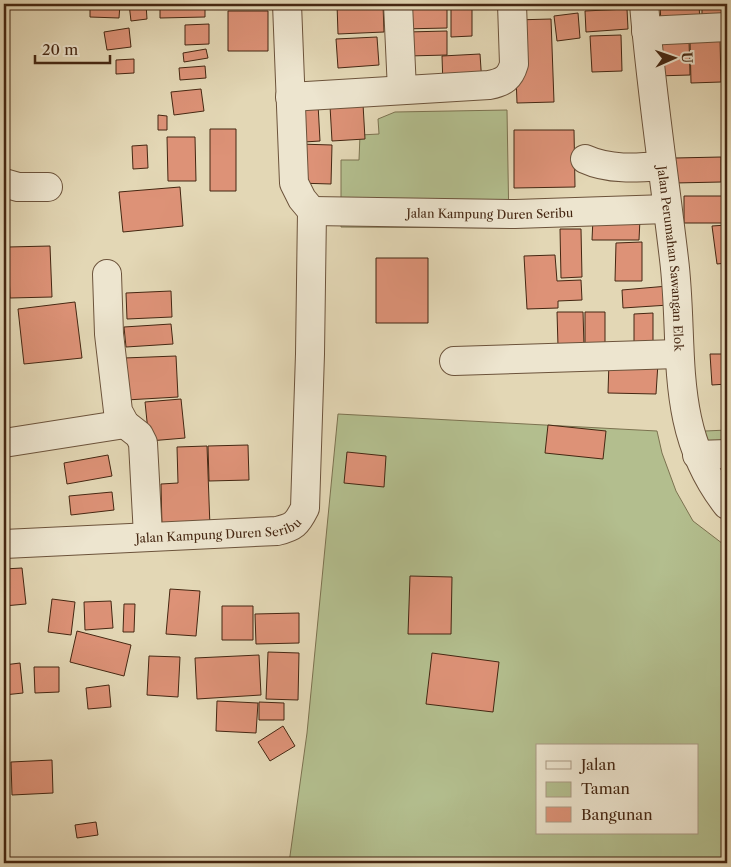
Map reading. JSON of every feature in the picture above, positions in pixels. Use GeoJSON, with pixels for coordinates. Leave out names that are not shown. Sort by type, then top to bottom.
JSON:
{"type":"FeatureCollection","features":[{"type":"Feature","properties":{"kind":"street"},"geometry":{"type":"LineString","coordinates":[[287,4],[294,183],[302,199],[312,210]]}},
{"type":"Feature","properties":{"kind":"street"},"geometry":{"type":"LineString","coordinates":[[398,4],[402,90]]}},
{"type":"Feature","properties":{"kind":"street"},"geometry":{"type":"LineString","coordinates":[[290,97],[489,85],[506,80],[514,64],[512,4]]}},
{"type":"Feature","properties":{"kind":"street","name":"Jalan Perumahan Sawangan Elok"},"geometry":{"type":"LineString","coordinates":[[644,4],[674,260],[678,354],[687,420],[697,455],[710,480],[727,505]]}},
{"type":"Feature","properties":{"kind":"street"},"geometry":{"type":"LineString","coordinates":[[646,31],[727,27]]}},
{"type":"Feature","properties":{"kind":"street"},"geometry":{"type":"LineString","coordinates":[[585,159],[594,163],[618,167],[662,166]]}},
{"type":"Feature","properties":{"kind":"street"},"geometry":{"type":"LineString","coordinates":[[4,183],[18,187],[48,188]]}},
{"type":"Feature","properties":{"kind":"street","name":"Jalan Kampung Duren Seribu"},"geometry":{"type":"LineString","coordinates":[[4,544],[148,536],[243,534],[277,531],[289,528],[298,522],[305,508],[312,210],[515,214],[667,209]]}},
{"type":"Feature","properties":{"kind":"street"},"geometry":{"type":"LineString","coordinates":[[106,274],[109,334],[118,411],[125,424],[139,435],[144,443],[148,536]]}},
{"type":"Feature","properties":{"kind":"street"},"geometry":{"type":"LineString","coordinates":[[454,361],[678,354]]}},
{"type":"Feature","properties":{"kind":"street"},"geometry":{"type":"LineString","coordinates":[[4,443],[125,424]]}},
{"type":"Feature","properties":{"kind":"street"},"geometry":{"type":"LineString","coordinates":[[697,455],[727,454]]}},
{"type":"Feature","properties":{"kind":"green space"},"geometry":{"type":"Polygon","coordinates":[[[507,110],[509,228],[341,227],[341,160],[359,160],[360,135],[379,134],[378,119],[395,112],[507,110]]]}},
{"type":"Feature","properties":{"kind":"green space"},"geometry":{"type":"Polygon","coordinates":[[[338,414],[657,431],[662,453],[676,491],[693,521],[727,547],[727,863],[289,863],[307,733],[338,414]]]}},
{"type":"Feature","properties":{"kind":"green space"},"geometry":{"type":"Polygon","coordinates":[[[727,430],[727,466],[684,432],[727,430]]]}},
{"type":"Feature","properties":{"kind":"building"},"geometry":{"type":"Polygon","coordinates":[[[90,4],[120,4],[119,18],[90,17],[90,4]]]}},
{"type":"Feature","properties":{"kind":"building"},"geometry":{"type":"Polygon","coordinates":[[[129,4],[146,4],[147,19],[131,21],[129,4]]]}},
{"type":"Feature","properties":{"kind":"building"},"geometry":{"type":"Polygon","coordinates":[[[205,4],[205,17],[160,18],[160,5],[205,4]]]}},
{"type":"Feature","properties":{"kind":"building"},"geometry":{"type":"Polygon","coordinates":[[[337,4],[383,4],[384,32],[338,34],[337,4]]]}},
{"type":"Feature","properties":{"kind":"building"},"geometry":{"type":"Polygon","coordinates":[[[401,4],[447,4],[447,28],[401,29],[401,4]]]}},
{"type":"Feature","properties":{"kind":"building"},"geometry":{"type":"Polygon","coordinates":[[[660,4],[699,4],[700,23],[661,24],[660,4]]]}},
{"type":"Feature","properties":{"kind":"building"},"geometry":{"type":"Polygon","coordinates":[[[702,4],[727,4],[727,21],[702,22],[702,4]]]}},
{"type":"Feature","properties":{"kind":"building"},"geometry":{"type":"Polygon","coordinates":[[[472,8],[472,36],[451,37],[451,9],[472,8]]]}},
{"type":"Feature","properties":{"kind":"building"},"geometry":{"type":"Polygon","coordinates":[[[627,9],[628,29],[586,32],[585,11],[627,9]]]}},
{"type":"Feature","properties":{"kind":"building"},"geometry":{"type":"Polygon","coordinates":[[[228,11],[268,11],[268,51],[228,51],[228,11]]]}},
{"type":"Feature","properties":{"kind":"building"},"geometry":{"type":"Polygon","coordinates":[[[578,13],[580,38],[557,41],[554,16],[578,13]]]}},
{"type":"Feature","properties":{"kind":"building"},"geometry":{"type":"Polygon","coordinates":[[[551,19],[554,102],[517,103],[514,20],[551,19]]]}},
{"type":"Feature","properties":{"kind":"building"},"geometry":{"type":"Polygon","coordinates":[[[209,24],[209,44],[185,45],[185,25],[209,24]]]}},
{"type":"Feature","properties":{"kind":"building"},"geometry":{"type":"Polygon","coordinates":[[[129,28],[131,47],[107,50],[104,32],[129,28]]]}},
{"type":"Feature","properties":{"kind":"building"},"geometry":{"type":"Polygon","coordinates":[[[447,31],[447,55],[408,56],[407,32],[447,31]]]}},
{"type":"Feature","properties":{"kind":"building"},"geometry":{"type":"Polygon","coordinates":[[[621,35],[622,71],[592,72],[590,36],[621,35]]]}},
{"type":"Feature","properties":{"kind":"building"},"geometry":{"type":"Polygon","coordinates":[[[377,37],[379,65],[338,68],[336,39],[377,37]]]}},
{"type":"Feature","properties":{"kind":"building"},"geometry":{"type":"Polygon","coordinates":[[[690,39],[720,39],[721,82],[691,83],[690,39]]]}},
{"type":"Feature","properties":{"kind":"building"},"geometry":{"type":"Polygon","coordinates":[[[656,40],[689,40],[690,75],[656,76],[656,40]]]}},
{"type":"Feature","properties":{"kind":"building"},"geometry":{"type":"Polygon","coordinates":[[[722,44],[727,44],[727,76],[722,76],[722,44]]]}},
{"type":"Feature","properties":{"kind":"building"},"geometry":{"type":"Polygon","coordinates":[[[206,49],[208,58],[184,62],[183,53],[206,49]]]}},
{"type":"Feature","properties":{"kind":"building"},"geometry":{"type":"Polygon","coordinates":[[[480,54],[482,84],[443,86],[442,56],[480,54]]]}},
{"type":"Feature","properties":{"kind":"building"},"geometry":{"type":"Polygon","coordinates":[[[134,59],[134,73],[116,74],[116,60],[134,59]]]}},
{"type":"Feature","properties":{"kind":"building"},"geometry":{"type":"Polygon","coordinates":[[[205,66],[206,78],[180,80],[179,68],[205,66]]]}},
{"type":"Feature","properties":{"kind":"building"},"geometry":{"type":"Polygon","coordinates":[[[201,89],[204,111],[174,115],[171,92],[201,89]]]}},
{"type":"Feature","properties":{"kind":"building"},"geometry":{"type":"Polygon","coordinates":[[[318,104],[320,141],[304,142],[302,105],[318,104]]]}},
{"type":"Feature","properties":{"kind":"building"},"geometry":{"type":"Polygon","coordinates":[[[363,104],[365,139],[332,141],[330,106],[363,104]]]}},
{"type":"Feature","properties":{"kind":"building"},"geometry":{"type":"Polygon","coordinates":[[[158,115],[167,116],[167,130],[158,130],[158,115]]]}},
{"type":"Feature","properties":{"kind":"building"},"geometry":{"type":"Polygon","coordinates":[[[210,129],[236,129],[236,191],[210,191],[210,129]]]}},
{"type":"Feature","properties":{"kind":"building"},"geometry":{"type":"Polygon","coordinates":[[[514,130],[574,130],[575,187],[514,188],[514,130]]]}},
{"type":"Feature","properties":{"kind":"building"},"geometry":{"type":"Polygon","coordinates":[[[167,137],[195,137],[196,181],[168,181],[167,137]]]}},
{"type":"Feature","properties":{"kind":"building"},"geometry":{"type":"Polygon","coordinates":[[[298,144],[332,145],[331,184],[297,183],[298,144]]]}},
{"type":"Feature","properties":{"kind":"building"},"geometry":{"type":"Polygon","coordinates":[[[147,145],[148,168],[133,169],[132,146],[147,145]]]}},
{"type":"Feature","properties":{"kind":"building"},"geometry":{"type":"Polygon","coordinates":[[[721,157],[721,182],[675,183],[675,158],[721,157]]]}},
{"type":"Feature","properties":{"kind":"building"},"geometry":{"type":"Polygon","coordinates":[[[180,187],[183,226],[123,232],[119,192],[180,187]]]}},
{"type":"Feature","properties":{"kind":"building"},"geometry":{"type":"Polygon","coordinates":[[[684,196],[726,196],[726,223],[684,223],[684,196]]]}},
{"type":"Feature","properties":{"kind":"building"},"geometry":{"type":"Polygon","coordinates":[[[593,218],[640,219],[639,240],[592,240],[593,218]]]}},
{"type":"Feature","properties":{"kind":"building"},"geometry":{"type":"Polygon","coordinates":[[[727,225],[727,263],[717,264],[712,226],[727,225]]]}},
{"type":"Feature","properties":{"kind":"building"},"geometry":{"type":"Polygon","coordinates":[[[560,229],[581,229],[582,277],[561,278],[560,229]]]}},
{"type":"Feature","properties":{"kind":"building"},"geometry":{"type":"Polygon","coordinates":[[[642,242],[642,281],[615,281],[616,243],[642,242]]]}},
{"type":"Feature","properties":{"kind":"building"},"geometry":{"type":"Polygon","coordinates":[[[50,246],[52,297],[10,298],[8,247],[50,246]]]}},
{"type":"Feature","properties":{"kind":"building"},"geometry":{"type":"Polygon","coordinates":[[[555,255],[557,281],[581,280],[582,300],[558,301],[558,308],[527,309],[524,256],[555,255]]]}},
{"type":"Feature","properties":{"kind":"building"},"geometry":{"type":"Polygon","coordinates":[[[376,258],[428,258],[428,323],[376,323],[376,258]]]}},
{"type":"Feature","properties":{"kind":"building"},"geometry":{"type":"Polygon","coordinates":[[[668,286],[669,305],[623,308],[622,290],[668,286]]]}},
{"type":"Feature","properties":{"kind":"building"},"geometry":{"type":"Polygon","coordinates":[[[171,291],[172,317],[127,319],[126,293],[171,291]]]}},
{"type":"Feature","properties":{"kind":"building"},"geometry":{"type":"Polygon","coordinates":[[[75,302],[82,358],[24,364],[18,309],[75,302]]]}},
{"type":"Feature","properties":{"kind":"building"},"geometry":{"type":"Polygon","coordinates":[[[557,312],[583,312],[584,346],[558,346],[557,312]]]}},
{"type":"Feature","properties":{"kind":"building"},"geometry":{"type":"Polygon","coordinates":[[[585,312],[605,312],[605,349],[585,348],[585,312]]]}},
{"type":"Feature","properties":{"kind":"building"},"geometry":{"type":"Polygon","coordinates":[[[653,313],[653,346],[634,346],[634,314],[653,313]]]}},
{"type":"Feature","properties":{"kind":"building"},"geometry":{"type":"Polygon","coordinates":[[[171,324],[173,344],[126,347],[124,327],[171,324]]]}},
{"type":"Feature","properties":{"kind":"building"},"geometry":{"type":"Polygon","coordinates":[[[710,354],[727,354],[727,384],[712,385],[710,354]]]}},
{"type":"Feature","properties":{"kind":"building"},"geometry":{"type":"Polygon","coordinates":[[[176,356],[178,397],[126,400],[124,358],[176,356]]]}},
{"type":"Feature","properties":{"kind":"building"},"geometry":{"type":"Polygon","coordinates":[[[609,361],[658,363],[656,394],[608,393],[609,361]]]}},
{"type":"Feature","properties":{"kind":"building"},"geometry":{"type":"Polygon","coordinates":[[[724,387],[727,387],[727,420],[725,421],[724,387]]]}},
{"type":"Feature","properties":{"kind":"building"},"geometry":{"type":"Polygon","coordinates":[[[181,399],[185,438],[149,441],[145,402],[181,399]]]}},
{"type":"Feature","properties":{"kind":"building"},"geometry":{"type":"Polygon","coordinates":[[[548,425],[606,431],[603,459],[545,453],[548,425]]]}},
{"type":"Feature","properties":{"kind":"building"},"geometry":{"type":"Polygon","coordinates":[[[248,445],[249,480],[209,481],[208,446],[248,445]]]}},
{"type":"Feature","properties":{"kind":"building"},"geometry":{"type":"Polygon","coordinates":[[[207,446],[210,527],[162,528],[161,484],[178,483],[177,447],[207,446]]]}},
{"type":"Feature","properties":{"kind":"building"},"geometry":{"type":"Polygon","coordinates":[[[347,452],[386,456],[384,487],[344,483],[347,452]]]}},
{"type":"Feature","properties":{"kind":"building"},"geometry":{"type":"Polygon","coordinates":[[[108,455],[112,476],[67,484],[64,463],[108,455]]]}},
{"type":"Feature","properties":{"kind":"building"},"geometry":{"type":"Polygon","coordinates":[[[112,492],[114,510],[71,515],[69,496],[112,492]]]}},
{"type":"Feature","properties":{"kind":"building"},"geometry":{"type":"Polygon","coordinates":[[[22,568],[26,604],[4,606],[4,569],[22,568]]]}},
{"type":"Feature","properties":{"kind":"building"},"geometry":{"type":"Polygon","coordinates":[[[410,576],[452,577],[451,634],[408,634],[410,576]]]}},
{"type":"Feature","properties":{"kind":"building"},"geometry":{"type":"Polygon","coordinates":[[[170,589],[200,591],[196,636],[166,634],[170,589]]]}},
{"type":"Feature","properties":{"kind":"building"},"geometry":{"type":"Polygon","coordinates":[[[52,599],[75,602],[71,635],[48,632],[52,599]]]}},
{"type":"Feature","properties":{"kind":"building"},"geometry":{"type":"Polygon","coordinates":[[[111,601],[113,628],[85,630],[84,602],[111,601]]]}},
{"type":"Feature","properties":{"kind":"building"},"geometry":{"type":"Polygon","coordinates":[[[124,604],[135,604],[134,632],[123,632],[124,604]]]}},
{"type":"Feature","properties":{"kind":"building"},"geometry":{"type":"Polygon","coordinates":[[[222,606],[253,606],[253,640],[222,640],[222,606]]]}},
{"type":"Feature","properties":{"kind":"building"},"geometry":{"type":"Polygon","coordinates":[[[299,613],[299,643],[256,644],[255,614],[299,613]]]}},
{"type":"Feature","properties":{"kind":"building"},"geometry":{"type":"Polygon","coordinates":[[[77,631],[131,645],[124,676],[70,662],[77,631]]]}},
{"type":"Feature","properties":{"kind":"building"},"geometry":{"type":"Polygon","coordinates":[[[268,652],[299,653],[298,700],[266,699],[268,652]]]}},
{"type":"Feature","properties":{"kind":"building"},"geometry":{"type":"Polygon","coordinates":[[[432,653],[499,662],[493,712],[426,704],[432,653]]]}},
{"type":"Feature","properties":{"kind":"building"},"geometry":{"type":"Polygon","coordinates":[[[259,655],[261,695],[197,699],[195,658],[259,655]]]}},
{"type":"Feature","properties":{"kind":"building"},"geometry":{"type":"Polygon","coordinates":[[[149,656],[180,657],[178,697],[147,695],[149,656]]]}},
{"type":"Feature","properties":{"kind":"building"},"geometry":{"type":"Polygon","coordinates":[[[20,663],[23,693],[4,695],[4,665],[20,663]]]}},
{"type":"Feature","properties":{"kind":"building"},"geometry":{"type":"Polygon","coordinates":[[[34,667],[59,667],[59,692],[35,693],[34,667]]]}},
{"type":"Feature","properties":{"kind":"building"},"geometry":{"type":"Polygon","coordinates":[[[109,685],[111,707],[88,709],[86,688],[109,685]]]}},
{"type":"Feature","properties":{"kind":"building"},"geometry":{"type":"Polygon","coordinates":[[[217,701],[258,703],[256,733],[216,731],[217,701]]]}},
{"type":"Feature","properties":{"kind":"building"},"geometry":{"type":"Polygon","coordinates":[[[259,702],[284,703],[284,720],[259,720],[259,702]]]}},
{"type":"Feature","properties":{"kind":"building"},"geometry":{"type":"Polygon","coordinates":[[[4,713],[8,713],[8,748],[4,748],[4,713]]]}},
{"type":"Feature","properties":{"kind":"building"},"geometry":{"type":"Polygon","coordinates":[[[283,726],[295,746],[270,761],[258,742],[283,726]]]}},
{"type":"Feature","properties":{"kind":"building"},"geometry":{"type":"Polygon","coordinates":[[[52,760],[53,793],[12,795],[11,762],[52,760]]]}},
{"type":"Feature","properties":{"kind":"building"},"geometry":{"type":"Polygon","coordinates":[[[96,822],[98,835],[77,838],[75,825],[96,822]]]}}]}
